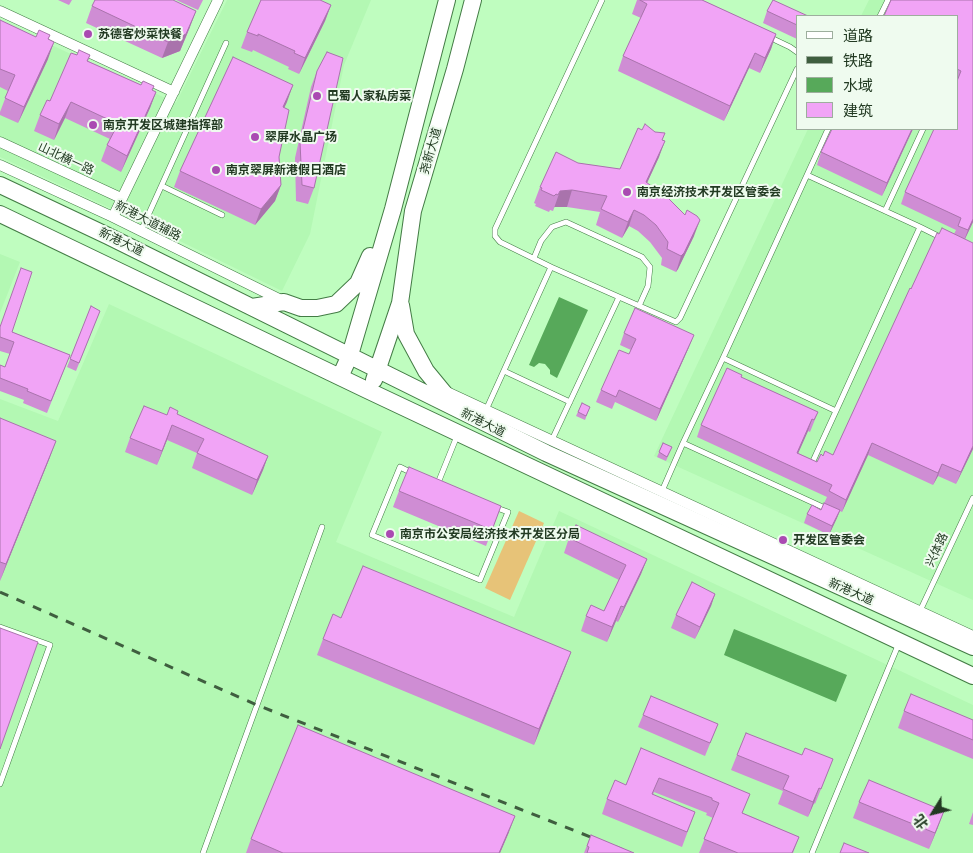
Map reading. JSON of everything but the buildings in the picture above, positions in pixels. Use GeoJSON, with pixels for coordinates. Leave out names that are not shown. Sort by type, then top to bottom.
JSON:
{"type":"FeatureCollection","features":[{"type":"Feature","properties":{"kind":"main road","name":"尧新大道"},"geometry":{"type":"LineString","coordinates":[[340,377],[350,355],[393,209],[447,0]]}},
{"type":"Feature","properties":{"kind":"main road","name":"尧新大道"},"geometry":{"type":"LineString","coordinates":[[369,391],[378,370],[400,303],[413,212],[456,69],[473,0]]}},
{"type":"Feature","properties":{"kind":"main road","name":"新港大道"},"geometry":{"type":"LineString","coordinates":[[0,185],[350,355],[459,411],[483,416],[659,497],[973,647]]}},
{"type":"Feature","properties":{"kind":"main road","name":"尧新大道"},"geometry":{"type":"LineString","coordinates":[[252,307],[284,302],[301,308],[317,308],[336,304],[358,283],[393,209]]}},
{"type":"Feature","properties":{"kind":"main road","name":"新港大道"},"geometry":{"type":"LineString","coordinates":[[0,214],[369,391],[973,676]]}},
{"type":"Feature","properties":{"kind":"main road","name":"尧新大道"},"geometry":{"type":"LineString","coordinates":[[400,303],[406,334],[426,371],[459,411]]}},
{"type":"Feature","properties":{"kind":"street"},"geometry":{"type":"LineString","coordinates":[[113,217],[218,0]]}},
{"type":"Feature","properties":{"kind":"street"},"geometry":{"type":"LineString","coordinates":[[0,11],[174,92]]}},
{"type":"Feature","properties":{"kind":"street","name":"山北横一路"},"geometry":{"type":"LineString","coordinates":[[0,142],[121,198]]}},
{"type":"Feature","properties":{"kind":"street","name":"新港大道辅路"},"geometry":{"type":"LineString","coordinates":[[0,165],[113,217],[284,302]]}},
{"type":"Feature","properties":{"kind":"street"},"geometry":{"type":"LineString","coordinates":[[441,389],[483,416]]}},
{"type":"Feature","properties":{"kind":"street"},"geometry":{"type":"LineString","coordinates":[[659,497],[973,636]]}},
{"type":"Feature","properties":{"kind":"lane"},"geometry":{"type":"LineString","coordinates":[[602,0],[495,229],[495,236],[500,242],[551,267],[676,322],[680,318],[796,71]]}},
{"type":"Feature","properties":{"kind":"lane"},"geometry":{"type":"LineString","coordinates":[[880,15],[888,0]]}},
{"type":"Feature","properties":{"kind":"lane"},"geometry":{"type":"LineString","coordinates":[[764,35],[796,51]]}},
{"type":"Feature","properties":{"kind":"lane"},"geometry":{"type":"LineString","coordinates":[[141,232],[226,44]]}},
{"type":"Feature","properties":{"kind":"lane"},"geometry":{"type":"LineString","coordinates":[[659,497],[828,130]]}},
{"type":"Feature","properties":{"kind":"lane"},"geometry":{"type":"LineString","coordinates":[[885,211],[923,130]]}},
{"type":"Feature","properties":{"kind":"lane"},"geometry":{"type":"LineString","coordinates":[[807,175],[945,239]]}},
{"type":"Feature","properties":{"kind":"lane"},"geometry":{"type":"LineString","coordinates":[[162,186],[222,216]]}},
{"type":"Feature","properties":{"kind":"lane"},"geometry":{"type":"LineString","coordinates":[[534,258],[541,241],[552,227],[566,222],[642,257],[650,267],[648,286],[638,306]]}},
{"type":"Feature","properties":{"kind":"lane"},"geometry":{"type":"LineString","coordinates":[[813,461],[920,228]]}},
{"type":"Feature","properties":{"kind":"lane"},"geometry":{"type":"LineString","coordinates":[[483,416],[551,267]]}},
{"type":"Feature","properties":{"kind":"lane"},"geometry":{"type":"LineString","coordinates":[[549,447],[619,297]]}},
{"type":"Feature","properties":{"kind":"lane"},"geometry":{"type":"LineString","coordinates":[[723,358],[836,411]]}},
{"type":"Feature","properties":{"kind":"lane"},"geometry":{"type":"LineString","coordinates":[[504,371],[570,402]]}},
{"type":"Feature","properties":{"kind":"lane"},"geometry":{"type":"LineString","coordinates":[[438,484],[458,433]]}},
{"type":"Feature","properties":{"kind":"lane"},"geometry":{"type":"LineString","coordinates":[[683,443],[829,510]]}},
{"type":"Feature","properties":{"kind":"lane"},"geometry":{"type":"LineString","coordinates":[[415,474],[400,468],[372,535],[480,580],[508,512],[490,505]]}},
{"type":"Feature","properties":{"kind":"lane"},"geometry":{"type":"LineString","coordinates":[[430,480],[447,487]]}},
{"type":"Feature","properties":{"kind":"lane","name":"兴体路"},"geometry":{"type":"LineString","coordinates":[[920,611],[973,498]]}},
{"type":"Feature","properties":{"kind":"lane"},"geometry":{"type":"LineString","coordinates":[[203,853],[322,527]]}},
{"type":"Feature","properties":{"kind":"lane"},"geometry":{"type":"LineString","coordinates":[[0,626],[50,645],[0,784]]}},
{"type":"Feature","properties":{"kind":"lane"},"geometry":{"type":"LineString","coordinates":[[812,853],[900,642]]}},
{"type":"Feature","properties":{"kind":"shaded area"},"geometry":{"type":"Polygon","coordinates":[[[227,0],[371,0],[344,65],[310,234],[282,291],[149,226],[0,157],[0,21],[176,103],[227,0]]]}},
{"type":"Feature","properties":{"kind":"shaded area"},"geometry":{"type":"Polygon","coordinates":[[[869,0],[973,0],[973,600],[654,456],[808,130],[958,130],[958,15],[862,15],[869,0]]]}},
{"type":"Feature","properties":{"kind":"shaded area"},"geometry":{"type":"Polygon","coordinates":[[[0,254],[20,262],[0,313],[0,254]]]}},
{"type":"Feature","properties":{"kind":"shaded area"},"geometry":{"type":"Polygon","coordinates":[[[109,304],[382,432],[336,542],[514,617],[559,511],[973,705],[973,853],[0,853],[0,399],[58,421],[109,304]]]}},
{"type":"Feature","properties":{"kind":"shaded area"},"geometry":{"type":"Polygon","coordinates":[[[519,511],[544,523],[510,600],[485,588],[519,511]]]}},
{"type":"Feature","properties":{"kind":"water"},"geometry":{"type":"Polygon","coordinates":[[[559,297],[588,310],[557,378],[550,374],[550,370],[545,364],[539,363],[534,367],[529,365],[559,297]]]}},
{"type":"Feature","properties":{"kind":"water"},"geometry":{"type":"Polygon","coordinates":[[[734,629],[847,675],[836,702],[724,655],[734,629]]]}},
{"type":"Feature","properties":{"kind":"railway"},"geometry":{"type":"LineString","coordinates":[[0,592],[257,705],[631,853]]}},
{"type":"Feature","properties":{"kind":"place","name":"苏德客炒菜快餐"},"geometry":{"type":"Point","coordinates":[88,34]}},
{"type":"Feature","properties":{"kind":"place","name":"巴蜀人家私房菜"},"geometry":{"type":"Point","coordinates":[317,96]}},
{"type":"Feature","properties":{"kind":"place","name":"南京开发区城建指挥部"},"geometry":{"type":"Point","coordinates":[93,125]}},
{"type":"Feature","properties":{"kind":"place","name":"翠屏水晶广场"},"geometry":{"type":"Point","coordinates":[255,137]}},
{"type":"Feature","properties":{"kind":"place","name":"南京翠屏新港假日酒店"},"geometry":{"type":"Point","coordinates":[216,170]}},
{"type":"Feature","properties":{"kind":"place","name":"南京经济技术开发区管委会"},"geometry":{"type":"Point","coordinates":[627,192]}},
{"type":"Feature","properties":{"kind":"place","name":"南京市公安局经济技术开发区分局"},"geometry":{"type":"Point","coordinates":[390,534]}},
{"type":"Feature","properties":{"kind":"place","name":"开发区管委会"},"geometry":{"type":"Point","coordinates":[783,540]}}]}
